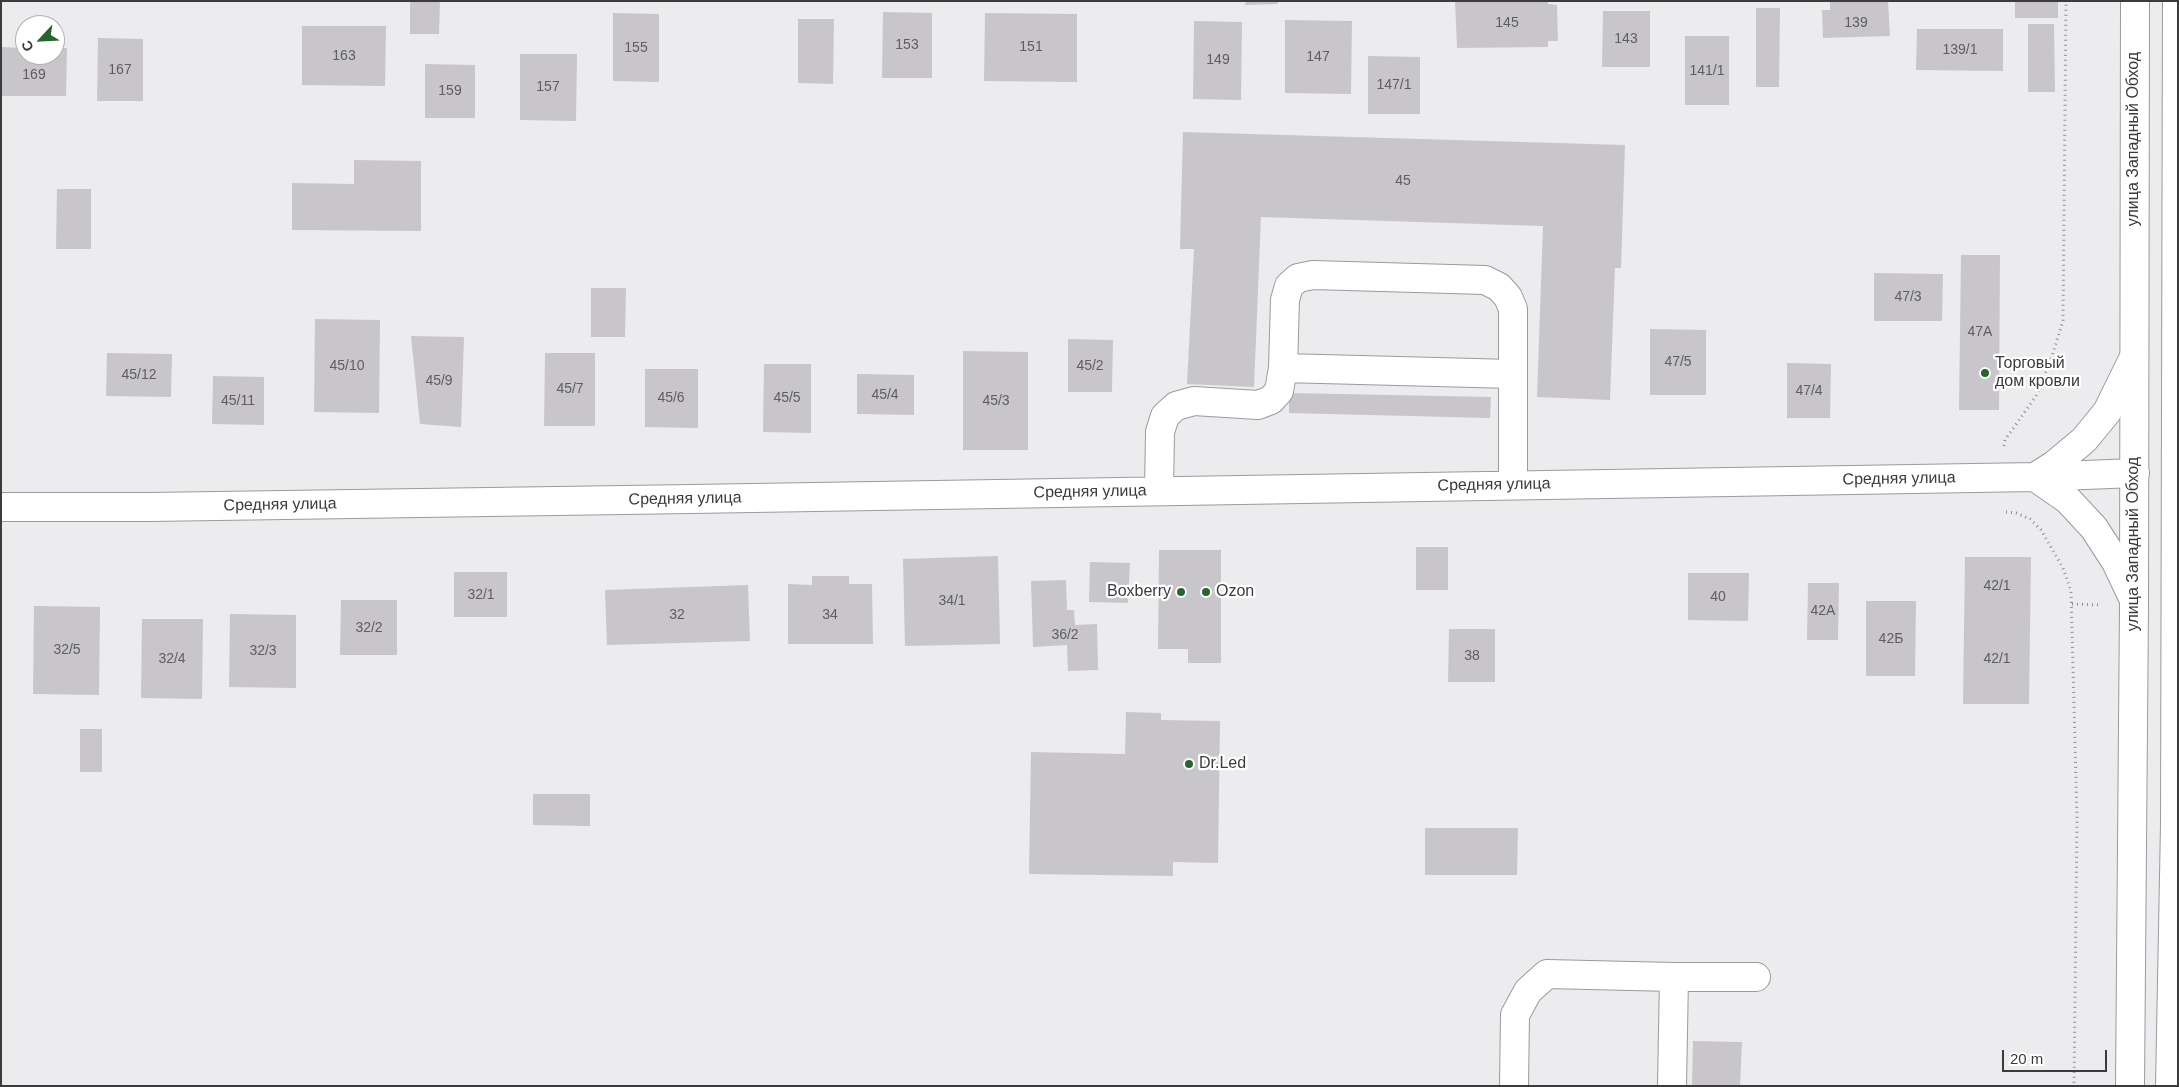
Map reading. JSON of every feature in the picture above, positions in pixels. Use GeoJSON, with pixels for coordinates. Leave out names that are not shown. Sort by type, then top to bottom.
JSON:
{"type":"FeatureCollection","features":[{"type":"Feature","properties":{"kind":"main road","name":"улица Западный Обход"},"geometry":{"type":"LineString","coordinates":[[2130,1086],[2135,473],[2134,1]]}},
{"type":"Feature","properties":{"kind":"main road"},"geometry":{"type":"LineString","coordinates":[[2170,1086],[2175,825],[2177,1]]}},
{"type":"Feature","properties":{"kind":"main road"},"geometry":{"type":"LineString","coordinates":[[1159,491],[1160,432],[1165,416],[1176,406],[1194,401],[1258,405],[1271,400],[1279,391],[1283,368],[1285,300],[1289,286],[1298,278],[1312,276],[1485,280],[1499,287],[1508,296],[1513,308],[1513,485]]}},
{"type":"Feature","properties":{"kind":"main road"},"geometry":{"type":"LineString","coordinates":[[2134,357],[2107,412],[2084,440],[2054,465],[2034,477],[2068,500],[2094,528],[2116,562],[2134,600]]}},
{"type":"Feature","properties":{"kind":"main road"},"geometry":{"type":"LineString","coordinates":[[1283,368],[1513,374]]}},
{"type":"Feature","properties":{"kind":"main road","name":"Средняя улица"},"geometry":{"type":"LineString","coordinates":[[1,507],[159,507],[2034,477],[2177,473]]}},
{"type":"Feature","properties":{"kind":"main road"},"geometry":{"type":"LineString","coordinates":[[1514,1086],[1515,1015],[1528,992],[1547,974],[1756,977]]}},
{"type":"Feature","properties":{"kind":"main road"},"geometry":{"type":"LineString","coordinates":[[1672,1086],[1674,977]]}},
{"type":"Feature","properties":{"kind":"path"},"geometry":{"type":"LineString","coordinates":[[2003,454],[2005,440],[2036,396],[2050,362],[2063,321],[2066,1]]}},
{"type":"Feature","properties":{"kind":"path"},"geometry":{"type":"LineString","coordinates":[[2004,506],[2004,512],[2016,513],[2030,519],[2041,530],[2063,568],[2071,591],[2077,819],[2074,1086]]}},
{"type":"Feature","properties":{"kind":"building"},"geometry":{"type":"Polygon","coordinates":[[[410,1],[440,1],[439,34],[410,34],[410,1]]]}},
{"type":"Feature","properties":{"kind":"building"},"geometry":{"type":"Polygon","coordinates":[[[1246,1],[1278,1],[1278,4],[1245,5],[1246,1]]]}},
{"type":"Feature","properties":{"kind":"building"},"geometry":{"type":"Polygon","coordinates":[[[1455,1],[1548,1],[1548,4],[1557,5],[1558,41],[1548,41],[1548,47],[1457,48],[1455,1]]]}},
{"type":"Feature","properties":{"kind":"building"},"geometry":{"type":"Polygon","coordinates":[[[1830,1],[1888,1],[1890,36],[1823,38],[1822,10],[1830,10],[1830,1]]]}},
{"type":"Feature","properties":{"kind":"building"},"geometry":{"type":"Polygon","coordinates":[[[2015,1],[2058,1],[2058,18],[2015,18],[2015,1]]]}},
{"type":"Feature","properties":{"kind":"building"},"geometry":{"type":"Polygon","coordinates":[[[1756,8],[1780,8],[1779,87],[1756,87],[1756,8]]]}},
{"type":"Feature","properties":{"kind":"building"},"geometry":{"type":"Polygon","coordinates":[[[1603,11],[1650,11],[1650,67],[1602,67],[1603,11]]]}},
{"type":"Feature","properties":{"kind":"building"},"geometry":{"type":"Polygon","coordinates":[[[883,12],[932,13],[932,78],[882,78],[883,12]]]}},
{"type":"Feature","properties":{"kind":"building"},"geometry":{"type":"Polygon","coordinates":[[[613,13],[659,14],[659,82],[613,81],[613,13]]]}},
{"type":"Feature","properties":{"kind":"building"},"geometry":{"type":"Polygon","coordinates":[[[985,13],[1077,14],[1077,82],[984,81],[985,13]]]}},
{"type":"Feature","properties":{"kind":"building"},"geometry":{"type":"Polygon","coordinates":[[[798,19],[834,19],[833,84],[798,83],[798,19]]]}},
{"type":"Feature","properties":{"kind":"building"},"geometry":{"type":"Polygon","coordinates":[[[1285,20],[1352,21],[1351,94],[1285,93],[1285,20]]]}},
{"type":"Feature","properties":{"kind":"building"},"geometry":{"type":"Polygon","coordinates":[[[1194,21],[1242,22],[1241,100],[1193,99],[1194,21]]]}},
{"type":"Feature","properties":{"kind":"building"},"geometry":{"type":"Polygon","coordinates":[[[2028,24],[2054,24],[2055,92],[2028,92],[2028,24]]]}},
{"type":"Feature","properties":{"kind":"building"},"geometry":{"type":"Polygon","coordinates":[[[302,26],[386,26],[385,86],[302,85],[302,26]]]}},
{"type":"Feature","properties":{"kind":"building"},"geometry":{"type":"Polygon","coordinates":[[[1917,29],[2003,29],[2003,71],[1916,70],[1917,29]]]}},
{"type":"Feature","properties":{"kind":"building"},"geometry":{"type":"Polygon","coordinates":[[[1685,36],[1729,36],[1729,105],[1685,105],[1685,36]]]}},
{"type":"Feature","properties":{"kind":"building"},"geometry":{"type":"Polygon","coordinates":[[[98,38],[143,39],[143,101],[97,101],[98,38]]]}},
{"type":"Feature","properties":{"kind":"building"},"geometry":{"type":"Polygon","coordinates":[[[1,47],[15,48],[15,65],[65,65],[65,48],[67,48],[66,96],[1,96],[1,47]]]}},
{"type":"Feature","properties":{"kind":"building"},"geometry":{"type":"Polygon","coordinates":[[[520,54],[577,54],[576,121],[520,120],[520,54]]]}},
{"type":"Feature","properties":{"kind":"building"},"geometry":{"type":"Polygon","coordinates":[[[1368,56],[1420,57],[1420,114],[1368,114],[1368,56]]]}},
{"type":"Feature","properties":{"kind":"building"},"geometry":{"type":"Polygon","coordinates":[[[425,64],[475,65],[475,118],[425,118],[425,64]]]}},
{"type":"Feature","properties":{"kind":"building"},"geometry":{"type":"Polygon","coordinates":[[[1183,132],[1625,145],[1621,268],[1615,268],[1610,400],[1537,397],[1543,226],[1261,217],[1254,387],[1187,384],[1194,249],[1180,249],[1183,132]]]}},
{"type":"Feature","properties":{"kind":"building"},"geometry":{"type":"Polygon","coordinates":[[[354,160],[421,161],[421,231],[292,230],[292,183],[354,184],[354,160]]]}},
{"type":"Feature","properties":{"kind":"building"},"geometry":{"type":"Polygon","coordinates":[[[57,189],[91,189],[91,249],[56,249],[57,189]]]}},
{"type":"Feature","properties":{"kind":"building"},"geometry":{"type":"Polygon","coordinates":[[[1961,255],[2000,255],[1999,410],[1959,410],[1961,255]]]}},
{"type":"Feature","properties":{"kind":"building"},"geometry":{"type":"Polygon","coordinates":[[[1874,273],[1943,274],[1942,321],[1874,321],[1874,273]]]}},
{"type":"Feature","properties":{"kind":"building"},"geometry":{"type":"Polygon","coordinates":[[[591,288],[626,288],[625,337],[591,337],[591,288]]]}},
{"type":"Feature","properties":{"kind":"building"},"geometry":{"type":"Polygon","coordinates":[[[315,319],[380,320],[379,413],[314,412],[315,319]]]}},
{"type":"Feature","properties":{"kind":"building"},"geometry":{"type":"Polygon","coordinates":[[[1650,329],[1706,330],[1706,395],[1650,395],[1650,329]]]}},
{"type":"Feature","properties":{"kind":"building"},"geometry":{"type":"Polygon","coordinates":[[[411,336],[464,337],[461,427],[420,424],[411,336]]]}},
{"type":"Feature","properties":{"kind":"building"},"geometry":{"type":"Polygon","coordinates":[[[1068,339],[1113,340],[1112,392],[1068,392],[1068,339]]]}},
{"type":"Feature","properties":{"kind":"building"},"geometry":{"type":"Polygon","coordinates":[[[963,351],[1028,352],[1028,450],[963,450],[963,351]]]}},
{"type":"Feature","properties":{"kind":"building"},"geometry":{"type":"Polygon","coordinates":[[[107,353],[172,354],[171,397],[106,396],[107,353]]]}},
{"type":"Feature","properties":{"kind":"building"},"geometry":{"type":"Polygon","coordinates":[[[545,353],[595,353],[595,426],[544,426],[545,353]]]}},
{"type":"Feature","properties":{"kind":"building"},"geometry":{"type":"Polygon","coordinates":[[[1787,363],[1831,364],[1830,418],[1787,418],[1787,363]]]}},
{"type":"Feature","properties":{"kind":"building"},"geometry":{"type":"Polygon","coordinates":[[[764,364],[811,364],[811,433],[763,432],[764,364]]]}},
{"type":"Feature","properties":{"kind":"building"},"geometry":{"type":"Polygon","coordinates":[[[645,369],[698,369],[698,428],[645,427],[645,369]]]}},
{"type":"Feature","properties":{"kind":"building"},"geometry":{"type":"Polygon","coordinates":[[[857,374],[914,375],[914,415],[857,414],[857,374]]]}},
{"type":"Feature","properties":{"kind":"building"},"geometry":{"type":"Polygon","coordinates":[[[213,376],[264,377],[264,425],[212,424],[213,376]]]}},
{"type":"Feature","properties":{"kind":"building"},"geometry":{"type":"Polygon","coordinates":[[[1289,393],[1491,397],[1490,418],[1289,413],[1289,393]]]}},
{"type":"Feature","properties":{"kind":"building"},"geometry":{"type":"Polygon","coordinates":[[[1416,547],[1448,547],[1448,590],[1416,590],[1416,547]]]}},
{"type":"Feature","properties":{"kind":"building"},"geometry":{"type":"Polygon","coordinates":[[[1159,550],[1221,550],[1221,663],[1188,663],[1188,649],[1158,649],[1159,550]]]}},
{"type":"Feature","properties":{"kind":"building"},"geometry":{"type":"Polygon","coordinates":[[[998,556],[1000,644],[905,646],[903,559],[998,556]]]}},
{"type":"Feature","properties":{"kind":"building"},"geometry":{"type":"Polygon","coordinates":[[[1965,557],[2031,557],[2029,704],[1963,704],[1965,557]]]}},
{"type":"Feature","properties":{"kind":"building"},"geometry":{"type":"Polygon","coordinates":[[[1090,562],[1130,563],[1128,603],[1089,602],[1090,562]]]}},
{"type":"Feature","properties":{"kind":"building"},"geometry":{"type":"Polygon","coordinates":[[[454,572],[507,572],[507,617],[454,617],[454,572]]]}},
{"type":"Feature","properties":{"kind":"building"},"geometry":{"type":"Polygon","coordinates":[[[1688,573],[1749,573],[1748,621],[1688,620],[1688,573]]]}},
{"type":"Feature","properties":{"kind":"building"},"geometry":{"type":"Polygon","coordinates":[[[812,576],[849,576],[849,584],[872,584],[873,644],[788,644],[788,584],[812,585],[812,576]]]}},
{"type":"Feature","properties":{"kind":"building"},"geometry":{"type":"Polygon","coordinates":[[[1066,580],[1067,610],[1074,610],[1075,625],[1097,624],[1098,670],[1068,671],[1067,645],[1033,647],[1031,581],[1066,580]]]}},
{"type":"Feature","properties":{"kind":"building"},"geometry":{"type":"Polygon","coordinates":[[[1808,583],[1839,583],[1838,640],[1807,640],[1808,583]]]}},
{"type":"Feature","properties":{"kind":"building"},"geometry":{"type":"Polygon","coordinates":[[[748,585],[750,641],[607,645],[605,590],[748,585]]]}},
{"type":"Feature","properties":{"kind":"building"},"geometry":{"type":"Polygon","coordinates":[[[341,600],[397,600],[397,655],[340,655],[341,600]]]}},
{"type":"Feature","properties":{"kind":"building"},"geometry":{"type":"Polygon","coordinates":[[[1866,601],[1916,601],[1915,676],[1866,676],[1866,601]]]}},
{"type":"Feature","properties":{"kind":"building"},"geometry":{"type":"Polygon","coordinates":[[[34,606],[100,607],[99,695],[33,694],[34,606]]]}},
{"type":"Feature","properties":{"kind":"building"},"geometry":{"type":"Polygon","coordinates":[[[230,614],[296,615],[296,688],[229,687],[230,614]]]}},
{"type":"Feature","properties":{"kind":"building"},"geometry":{"type":"Polygon","coordinates":[[[142,619],[203,619],[202,699],[141,698],[142,619]]]}},
{"type":"Feature","properties":{"kind":"building"},"geometry":{"type":"Polygon","coordinates":[[[1449,629],[1495,629],[1495,682],[1448,682],[1449,629]]]}},
{"type":"Feature","properties":{"kind":"building"},"geometry":{"type":"Polygon","coordinates":[[[1126,712],[1161,713],[1161,720],[1220,721],[1218,863],[1173,862],[1173,876],[1029,874],[1031,752],[1125,754],[1126,712]]]}},
{"type":"Feature","properties":{"kind":"building"},"geometry":{"type":"Polygon","coordinates":[[[80,729],[102,729],[102,772],[80,772],[80,729]]]}},
{"type":"Feature","properties":{"kind":"building"},"geometry":{"type":"Polygon","coordinates":[[[533,794],[590,794],[590,826],[533,825],[533,794]]]}},
{"type":"Feature","properties":{"kind":"building"},"geometry":{"type":"Polygon","coordinates":[[[1425,828],[1518,828],[1517,875],[1425,875],[1425,828]]]}},
{"type":"Feature","properties":{"kind":"building"},"geometry":{"type":"Polygon","coordinates":[[[1693,1041],[1742,1042],[1740,1086],[1692,1086],[1693,1041]]]}},
{"type":"Feature","properties":{"kind":"place","name":"Торговый дом кровли"},"geometry":{"type":"Point","coordinates":[1985,373]}},
{"type":"Feature","properties":{"kind":"place","name":"Boxberry"},"geometry":{"type":"Point","coordinates":[1181,592]}},
{"type":"Feature","properties":{"kind":"place","name":"Ozon"},"geometry":{"type":"Point","coordinates":[1206,592]}},
{"type":"Feature","properties":{"kind":"place","name":"Dr.Led"},"geometry":{"type":"Point","coordinates":[1189,764]}}]}
